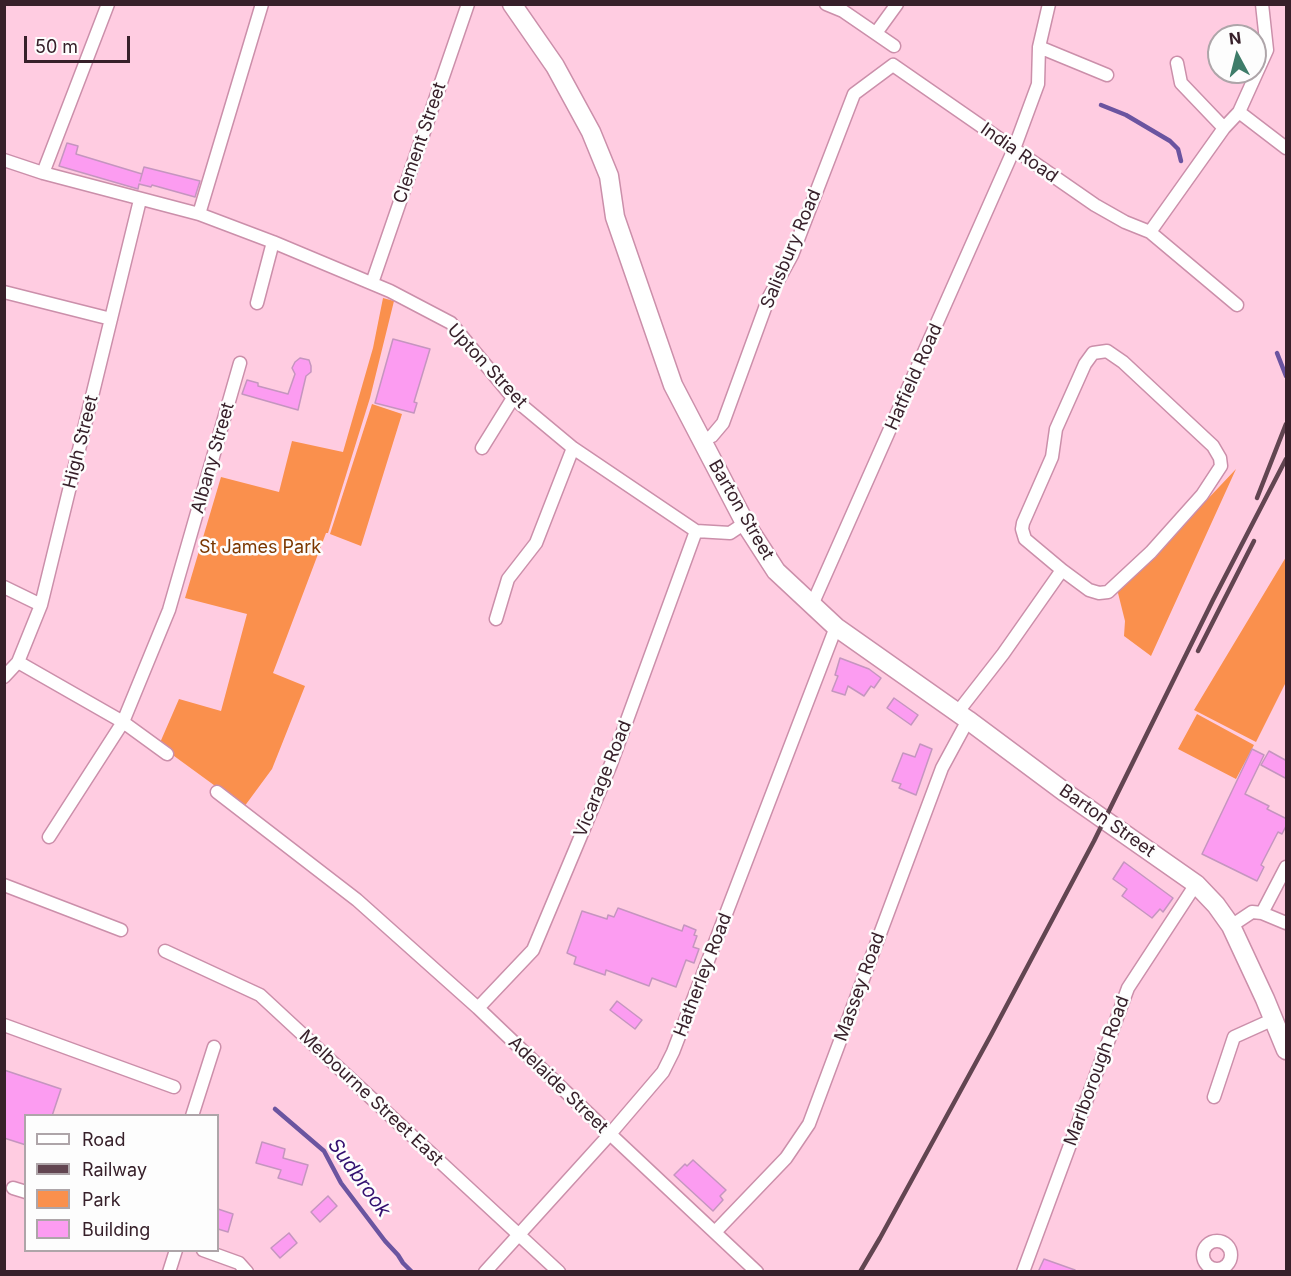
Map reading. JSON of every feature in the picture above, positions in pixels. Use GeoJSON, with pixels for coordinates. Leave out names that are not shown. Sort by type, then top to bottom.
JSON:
{"type":"FeatureCollection","features":[{"type":"Feature","properties":{"kind":"main road","name":"Barton Street"},"geometry":{"type":"LineString","coordinates":[[512,4],[555,66],[591,132],[609,176],[615,217],[673,385],[745,524],[776,571],[836,627],[1196,884],[1216,905],[1231,926],[1287,1050]]}},
{"type":"Feature","properties":{"kind":"street"},"geometry":{"type":"LineString","coordinates":[[43,173],[108,4]]}},
{"type":"Feature","properties":{"kind":"street"},"geometry":{"type":"LineString","coordinates":[[199,214],[262,4]]}},
{"type":"Feature","properties":{"kind":"street","name":"Clement Street"},"geometry":{"type":"LineString","coordinates":[[372,283],[468,4]]}},
{"type":"Feature","properties":{"kind":"street"},"geometry":{"type":"LineString","coordinates":[[826,4],[843,11],[894,46]]}},
{"type":"Feature","properties":{"kind":"street"},"geometry":{"type":"LineString","coordinates":[[876,33],[897,4]]}},
{"type":"Feature","properties":{"kind":"street","name":"Hatfield Road"},"geometry":{"type":"LineString","coordinates":[[812,605],[1014,149],[1038,84],[1039,47],[1049,4]]}},
{"type":"Feature","properties":{"kind":"street"},"geometry":{"type":"LineString","coordinates":[[1150,232],[1224,128],[1239,112],[1267,50],[1262,4]]}},
{"type":"Feature","properties":{"kind":"street"},"geometry":{"type":"LineString","coordinates":[[1039,47],[1107,75]]}},
{"type":"Feature","properties":{"kind":"street"},"geometry":{"type":"LineString","coordinates":[[1177,63],[1180,83],[1224,128]]}},
{"type":"Feature","properties":{"kind":"street","name":"Salisbury Road"},"geometry":{"type":"LineString","coordinates":[[702,441],[712,436],[723,423],[769,297],[792,255],[854,94],[893,65]]}},
{"type":"Feature","properties":{"kind":"street","name":"India Road"},"geometry":{"type":"LineString","coordinates":[[893,65],[1095,205],[1125,222],[1150,232],[1237,305]]}},
{"type":"Feature","properties":{"kind":"street"},"geometry":{"type":"LineString","coordinates":[[1239,112],[1287,148]]}},
{"type":"Feature","properties":{"kind":"street","name":"Upton Street"},"geometry":{"type":"LineString","coordinates":[[4,160],[140,200],[199,214],[372,283],[451,323],[513,398],[573,448],[696,531]]}},
{"type":"Feature","properties":{"kind":"street","name":"High Street"},"geometry":{"type":"LineString","coordinates":[[4,677],[18,662],[41,605],[140,200]]}},
{"type":"Feature","properties":{"kind":"street"},"geometry":{"type":"LineString","coordinates":[[257,303],[273,242]]}},
{"type":"Feature","properties":{"kind":"street"},"geometry":{"type":"LineString","coordinates":[[4,292],[111,319]]}},
{"type":"Feature","properties":{"kind":"street"},"geometry":{"type":"LineString","coordinates":[[1107,351],[1123,362],[1213,446],[1220,458],[1221,466],[1202,495],[1151,552],[1108,592],[1099,593],[1089,590],[1062,570],[1025,539],[1023,524],[1052,457],[1056,429],[1085,364],[1093,353],[1107,351]]}},
{"type":"Feature","properties":{"kind":"street","name":"Albany Street"},"geometry":{"type":"LineString","coordinates":[[49,837],[123,722],[169,610],[240,363]]}},
{"type":"Feature","properties":{"kind":"street"},"geometry":{"type":"LineString","coordinates":[[482,448],[513,398]]}},
{"type":"Feature","properties":{"kind":"street"},"geometry":{"type":"LineString","coordinates":[[496,619],[508,579],[536,543],[573,448]]}},
{"type":"Feature","properties":{"kind":"street"},"geometry":{"type":"LineString","coordinates":[[696,531],[730,533],[745,524]]}},
{"type":"Feature","properties":{"kind":"street","name":"Vicarage Road"},"geometry":{"type":"LineString","coordinates":[[478,1008],[533,950],[611,764],[696,531]]}},
{"type":"Feature","properties":{"kind":"street","name":"Massey Road"},"geometry":{"type":"LineString","coordinates":[[716,1231],[786,1158],[809,1124],[963,716],[1002,654],[1062,570]]}},
{"type":"Feature","properties":{"kind":"street"},"geometry":{"type":"LineString","coordinates":[[4,586],[41,605]]}},
{"type":"Feature","properties":{"kind":"street","name":"Hatherley Road"},"geometry":{"type":"LineString","coordinates":[[485,1272],[663,1072],[673,1052],[836,627]]}},
{"type":"Feature","properties":{"kind":"street"},"geometry":{"type":"LineString","coordinates":[[18,662],[123,722],[167,754]]}},
{"type":"Feature","properties":{"kind":"street","name":"Adelaide Street"},"geometry":{"type":"LineString","coordinates":[[217,792],[357,900],[478,1008],[757,1272]]}},
{"type":"Feature","properties":{"kind":"street"},"geometry":{"type":"LineString","coordinates":[[1262,913],[1287,867]]}},
{"type":"Feature","properties":{"kind":"street","name":"Marlborough Road"},"geometry":{"type":"LineString","coordinates":[[1023,1272],[1128,988],[1196,884]]}},
{"type":"Feature","properties":{"kind":"street"},"geometry":{"type":"LineString","coordinates":[[4,885],[121,930]]}},
{"type":"Feature","properties":{"kind":"street"},"geometry":{"type":"LineString","coordinates":[[1231,926],[1252,912],[1262,913],[1287,923]]}},
{"type":"Feature","properties":{"kind":"street","name":"Melbourne Street East"},"geometry":{"type":"LineString","coordinates":[[165,951],[260,995],[559,1272]]}},
{"type":"Feature","properties":{"kind":"street"},"geometry":{"type":"LineString","coordinates":[[1214,1097],[1234,1037],[1274,1019]]}},
{"type":"Feature","properties":{"kind":"street"},"geometry":{"type":"LineString","coordinates":[[4,1025],[174,1087]]}},
{"type":"Feature","properties":{"kind":"street"},"geometry":{"type":"LineString","coordinates":[[193,1114],[214,1047]]}},
{"type":"Feature","properties":{"kind":"street"},"geometry":{"type":"LineString","coordinates":[[13,1188],[24,1191]]}},
{"type":"Feature","properties":{"kind":"street"},"geometry":{"type":"LineString","coordinates":[[169,1272],[176,1252]]}},
{"type":"Feature","properties":{"kind":"street"},"geometry":{"type":"LineString","coordinates":[[206,1252],[239,1263],[247,1272]]}},
{"type":"Feature","properties":{"kind":"green space","name":"St James Park"},"geometry":{"type":"Polygon","coordinates":[[[383,298],[394,301],[370,398],[328,533],[326,533],[273,673],[305,686],[272,769],[244,807],[159,745],[179,699],[221,711],[247,614],[185,598],[221,477],[279,492],[292,441],[343,452],[373,348],[383,298]]]}},
{"type":"Feature","properties":{"kind":"green space"},"geometry":{"type":"Polygon","coordinates":[[[372,404],[402,414],[361,546],[330,534],[372,404]]]}},
{"type":"Feature","properties":{"kind":"green space"},"geometry":{"type":"Polygon","coordinates":[[[1236,469],[1151,656],[1124,636],[1125,621],[1117,589],[1153,557],[1236,469]]]}},
{"type":"Feature","properties":{"kind":"green space"},"geometry":{"type":"Polygon","coordinates":[[[1286,557],[1286,682],[1256,742],[1194,710],[1286,557]]]}},
{"type":"Feature","properties":{"kind":"green space"},"geometry":{"type":"Polygon","coordinates":[[[1197,714],[1254,745],[1236,779],[1178,749],[1197,714]]]}},
{"type":"Feature","properties":{"kind":"building"},"geometry":{"type":"Polygon","coordinates":[[[67,143],[78,146],[76,154],[142,174],[144,167],[200,181],[195,197],[152,185],[151,187],[139,184],[138,189],[59,166],[67,143]]]}},
{"type":"Feature","properties":{"kind":"building"},"geometry":{"type":"Polygon","coordinates":[[[393,339],[430,349],[414,402],[417,403],[414,413],[375,403],[393,339]]]}},
{"type":"Feature","properties":{"kind":"building"},"geometry":{"type":"Polygon","coordinates":[[[300,358],[309,360],[311,372],[306,376],[298,410],[242,394],[247,380],[258,383],[258,386],[288,394],[295,374],[292,368],[300,358]]]}},
{"type":"Feature","properties":{"kind":"building"},"geometry":{"type":"Polygon","coordinates":[[[840,658],[869,669],[881,678],[864,696],[848,686],[845,695],[832,691],[838,676],[835,675],[840,658]]]}},
{"type":"Feature","properties":{"kind":"building"},"geometry":{"type":"Polygon","coordinates":[[[894,698],[918,715],[911,725],[887,708],[894,698]]]}},
{"type":"Feature","properties":{"kind":"building"},"geometry":{"type":"Polygon","coordinates":[[[920,744],[932,749],[916,795],[899,788],[901,784],[892,781],[903,753],[915,757],[920,744]]]}},
{"type":"Feature","properties":{"kind":"building"},"geometry":{"type":"Polygon","coordinates":[[[1252,749],[1264,755],[1245,794],[1269,806],[1267,809],[1287,819],[1282,834],[1278,832],[1261,865],[1264,867],[1257,881],[1202,854],[1252,749]]]}},
{"type":"Feature","properties":{"kind":"building"},"geometry":{"type":"Polygon","coordinates":[[[1269,751],[1287,761],[1287,779],[1261,765],[1269,751]]]}},
{"type":"Feature","properties":{"kind":"building"},"geometry":{"type":"Polygon","coordinates":[[[1124,862],[1173,898],[1163,912],[1160,909],[1152,918],[1122,896],[1127,889],[1113,879],[1124,862]]]}},
{"type":"Feature","properties":{"kind":"building"},"geometry":{"type":"Polygon","coordinates":[[[618,908],[682,931],[684,925],[696,930],[694,935],[697,936],[693,947],[699,949],[694,963],[686,960],[676,987],[652,978],[649,986],[606,970],[605,975],[574,964],[576,957],[567,953],[582,911],[607,919],[608,915],[614,917],[618,908]]]}},
{"type":"Feature","properties":{"kind":"building"},"geometry":{"type":"Polygon","coordinates":[[[617,1001],[642,1020],[635,1029],[610,1010],[617,1001]]]}},
{"type":"Feature","properties":{"kind":"building"},"geometry":{"type":"Polygon","coordinates":[[[4,1070],[61,1089],[53,1114],[24,1114],[24,1144],[4,1138],[4,1070]]]}},
{"type":"Feature","properties":{"kind":"building"},"geometry":{"type":"Polygon","coordinates":[[[262,1142],[285,1149],[283,1158],[308,1165],[302,1185],[278,1178],[281,1170],[256,1163],[262,1142]]]}},
{"type":"Feature","properties":{"kind":"building"},"geometry":{"type":"Polygon","coordinates":[[[693,1160],[726,1190],[720,1196],[723,1200],[713,1211],[674,1175],[685,1164],[687,1166],[693,1160]]]}},
{"type":"Feature","properties":{"kind":"building"},"geometry":{"type":"Polygon","coordinates":[[[328,1196],[337,1206],[320,1222],[311,1212],[328,1196]]]}},
{"type":"Feature","properties":{"kind":"building"},"geometry":{"type":"Polygon","coordinates":[[[219,1209],[233,1214],[228,1232],[219,1229],[219,1209]]]}},
{"type":"Feature","properties":{"kind":"building"},"geometry":{"type":"Polygon","coordinates":[[[289,1233],[297,1243],[280,1258],[271,1248],[289,1233]]]}},
{"type":"Feature","properties":{"kind":"building"},"geometry":{"type":"Polygon","coordinates":[[[1044,1259],[1075,1270],[1075,1272],[1038,1272],[1044,1259]]]}},
{"type":"Feature","properties":{"kind":"waterway"},"geometry":{"type":"LineString","coordinates":[[1101,105],[1126,115],[1170,141],[1178,149],[1181,161]]}},
{"type":"Feature","properties":{"kind":"waterway"},"geometry":{"type":"LineString","coordinates":[[1277,353],[1286,376]]}},
{"type":"Feature","properties":{"kind":"waterway","name":"Sudbrook"},"geometry":{"type":"LineString","coordinates":[[275,1109],[324,1151],[341,1183],[412,1272]]}},
{"type":"Feature","properties":{"kind":"railway"},"geometry":{"type":"LineString","coordinates":[[1257,498],[1286,424]]}},
{"type":"Feature","properties":{"kind":"railway"},"geometry":{"type":"LineString","coordinates":[[860,1272],[991,1035],[1094,841],[1213,600],[1286,459]]}},
{"type":"Feature","properties":{"kind":"railway"},"geometry":{"type":"LineString","coordinates":[[1198,651],[1254,541]]}}]}
